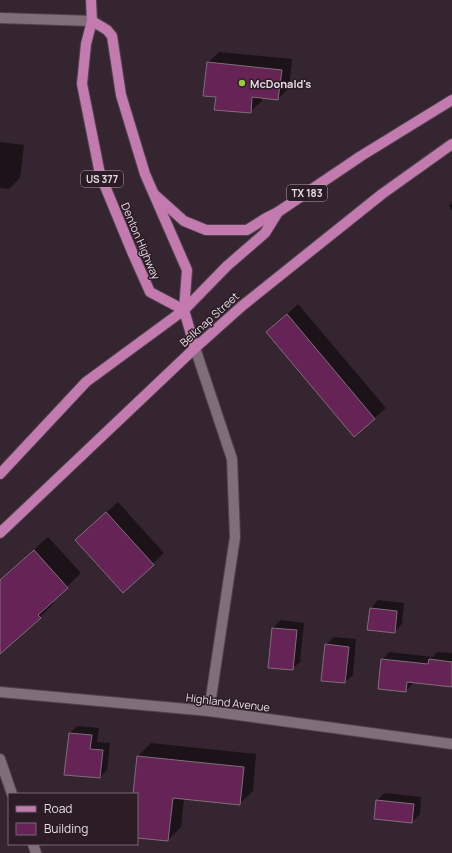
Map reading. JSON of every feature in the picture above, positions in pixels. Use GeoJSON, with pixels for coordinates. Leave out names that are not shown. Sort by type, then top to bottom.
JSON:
{"type":"FeatureCollection","features":[{"type":"Feature","properties":{"kind":"main road","name":"Denton Highway"},"geometry":{"type":"LineString","coordinates":[[91,0],[92,21],[86,44],[82,84],[100,174],[132,254],[150,292],[184,310]]}},
{"type":"Feature","properties":{"kind":"main road"},"geometry":{"type":"LineString","coordinates":[[92,21],[107,30],[112,36],[121,94],[145,174],[187,270],[184,310],[195,348]]}},
{"type":"Feature","properties":{"kind":"main road","name":"TX 183"},"geometry":{"type":"LineString","coordinates":[[184,310],[227,266],[265,232],[278,212],[361,156],[452,100]]}},
{"type":"Feature","properties":{"kind":"main road","name":"Belknap Street"},"geometry":{"type":"LineString","coordinates":[[0,533],[195,348],[242,306],[382,194],[452,144]]}},
{"type":"Feature","properties":{"kind":"main road"},"geometry":{"type":"LineString","coordinates":[[153,192],[184,221],[206,230],[247,230],[278,212]]}},
{"type":"Feature","properties":{"kind":"main road"},"geometry":{"type":"LineString","coordinates":[[0,474],[86,382],[184,310]]}},
{"type":"Feature","properties":{"kind":"street"},"geometry":{"type":"LineString","coordinates":[[0,18],[92,21]]}},
{"type":"Feature","properties":{"kind":"street"},"geometry":{"type":"LineString","coordinates":[[195,348],[232,459],[235,537],[208,711]]}},
{"type":"Feature","properties":{"kind":"street","name":"Highland Avenue"},"geometry":{"type":"LineString","coordinates":[[0,692],[208,711],[452,744]]}},
{"type":"Feature","properties":{"kind":"street"},"geometry":{"type":"LineString","coordinates":[[0,759],[12,793]]}},
{"type":"Feature","properties":{"kind":"building","name":"McDonald's"},"geometry":{"type":"Polygon","coordinates":[[[207,62],[282,70],[278,100],[252,97],[251,113],[214,110],[216,97],[203,96],[207,62]]]}},
{"type":"Feature","properties":{"kind":"building"},"geometry":{"type":"Polygon","coordinates":[[[287,314],[375,419],[354,437],[266,332],[287,314]]]}},
{"type":"Feature","properties":{"kind":"building"},"geometry":{"type":"Polygon","coordinates":[[[106,512],[154,565],[123,593],[75,540],[106,512]]]}},
{"type":"Feature","properties":{"kind":"building"},"geometry":{"type":"Polygon","coordinates":[[[34,550],[68,588],[38,615],[41,618],[0,654],[0,580],[34,550]]]}},
{"type":"Feature","properties":{"kind":"building"},"geometry":{"type":"Polygon","coordinates":[[[370,608],[397,611],[395,633],[367,630],[370,608]]]}},
{"type":"Feature","properties":{"kind":"building"},"geometry":{"type":"Polygon","coordinates":[[[272,628],[297,630],[293,670],[268,668],[272,628]]]}},
{"type":"Feature","properties":{"kind":"building"},"geometry":{"type":"Polygon","coordinates":[[[325,644],[349,647],[345,683],[321,681],[325,644]]]}},
{"type":"Feature","properties":{"kind":"building"},"geometry":{"type":"Polygon","coordinates":[[[381,659],[428,664],[429,659],[452,662],[452,687],[407,682],[406,692],[378,689],[381,659]]]}},
{"type":"Feature","properties":{"kind":"building"},"geometry":{"type":"Polygon","coordinates":[[[69,733],[92,735],[90,749],[103,750],[100,778],[64,775],[69,733]]]}},
{"type":"Feature","properties":{"kind":"building"},"geometry":{"type":"Polygon","coordinates":[[[137,756],[244,767],[240,805],[173,798],[168,841],[138,838],[138,793],[133,793],[137,756]]]}},
{"type":"Feature","properties":{"kind":"building"},"geometry":{"type":"Polygon","coordinates":[[[376,800],[414,804],[412,823],[374,819],[376,800]]]}},
{"type":"Feature","properties":{"kind":"place","name":"McDonald's"},"geometry":{"type":"Point","coordinates":[242,83]}}]}
